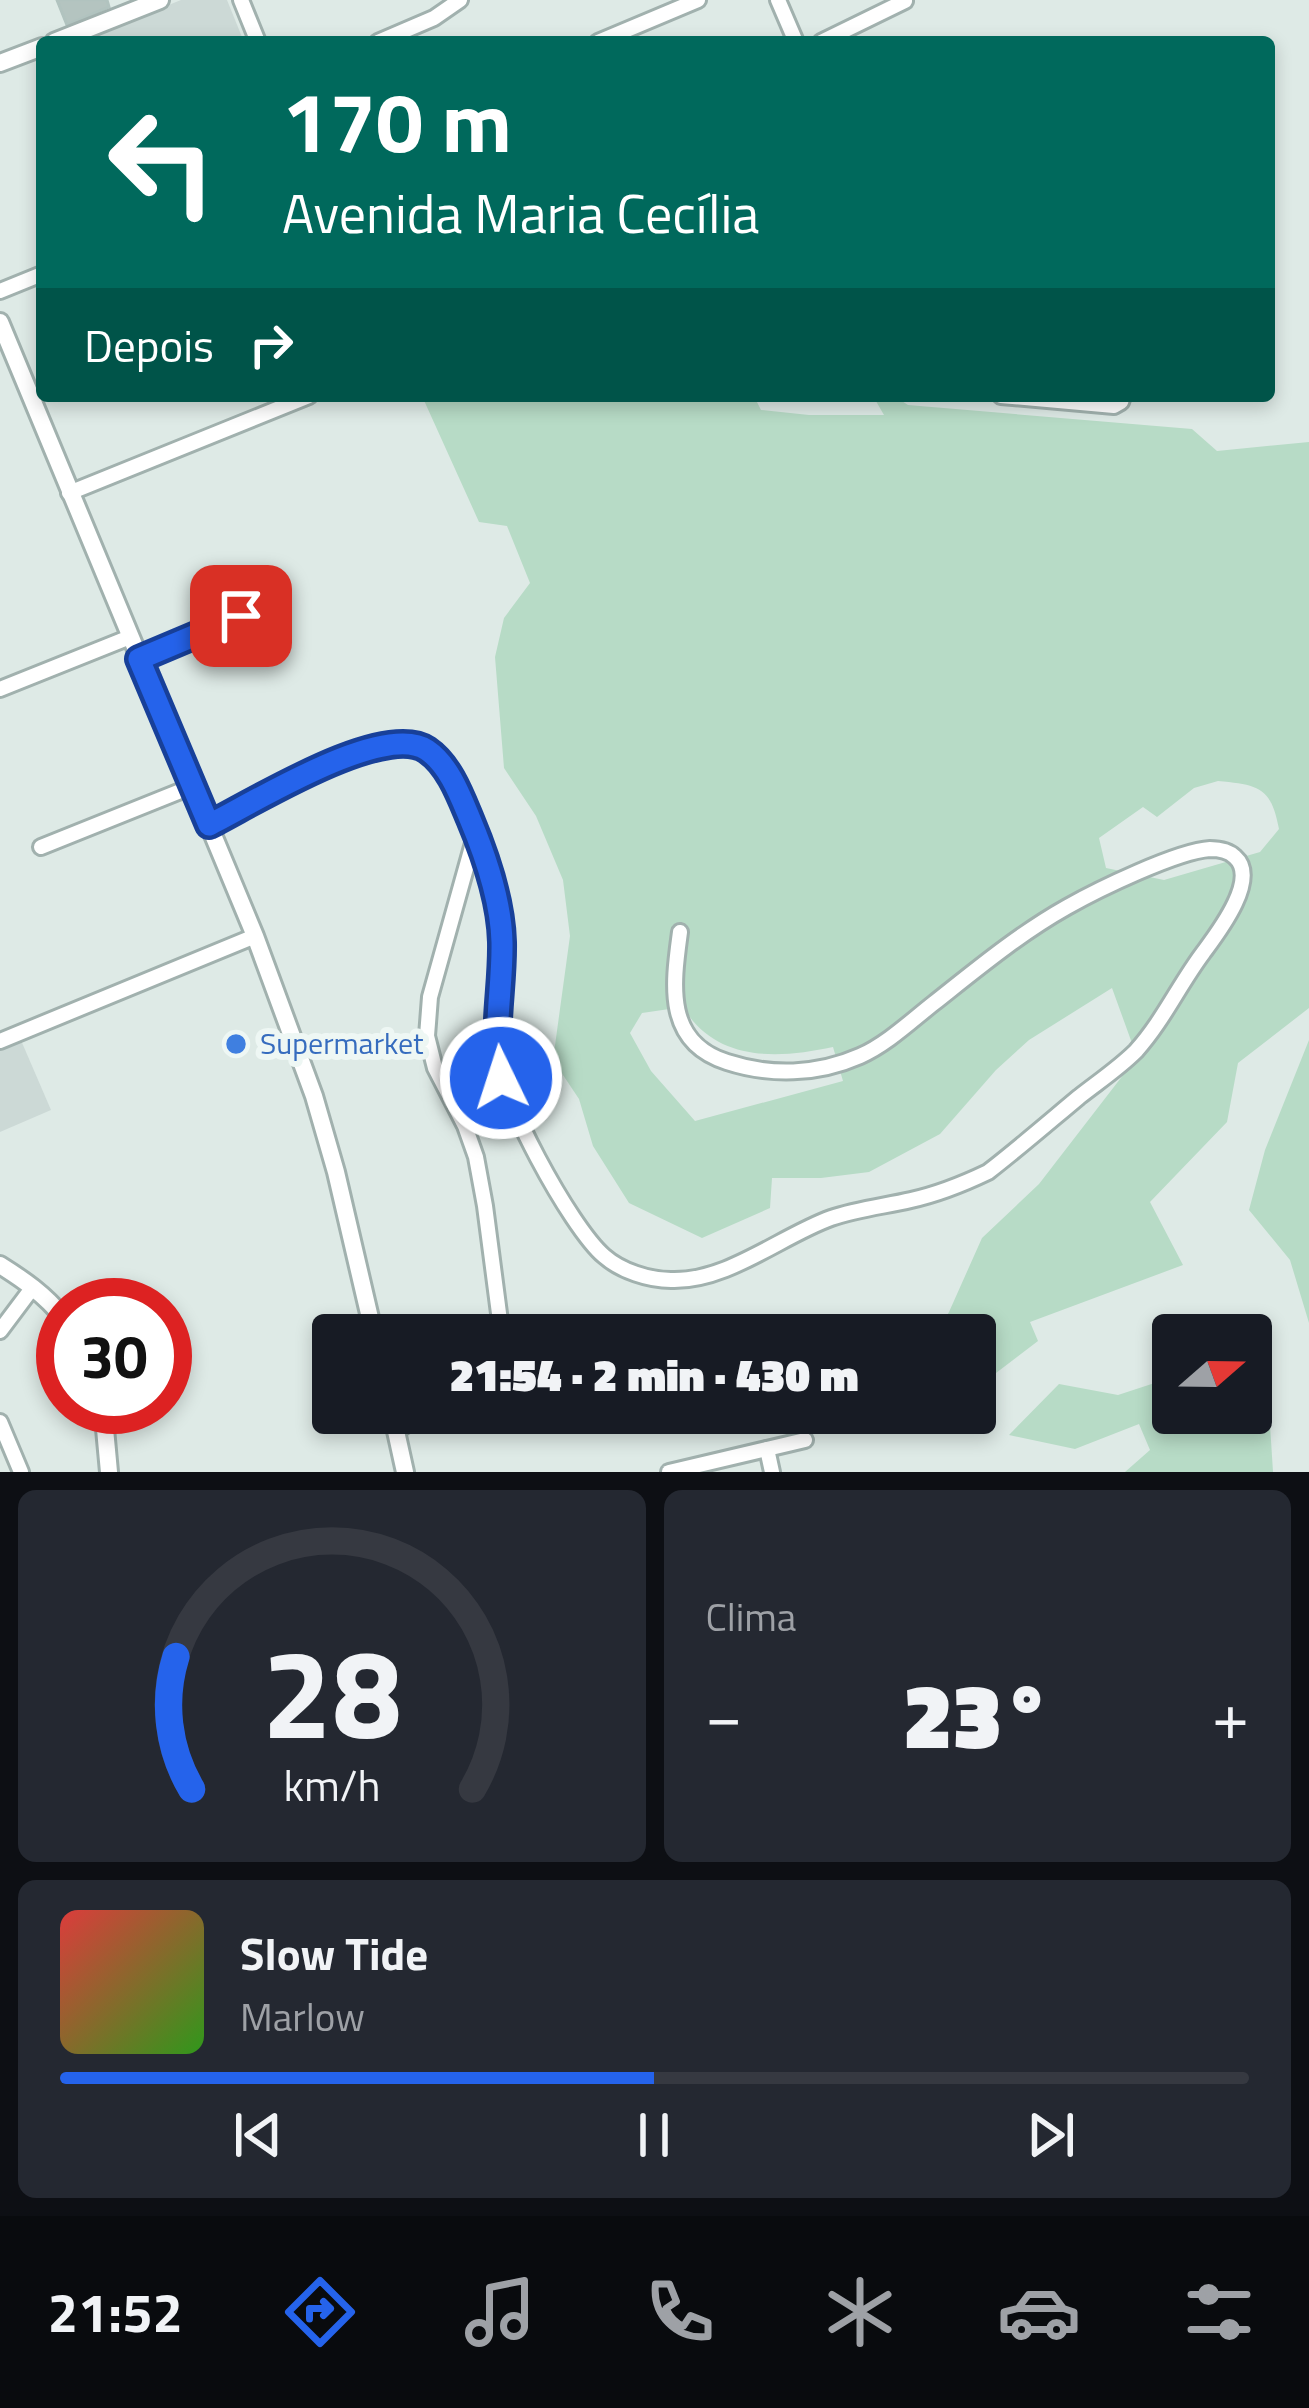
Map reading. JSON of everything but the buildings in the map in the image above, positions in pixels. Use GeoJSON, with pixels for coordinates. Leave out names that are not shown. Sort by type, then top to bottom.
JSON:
{"type":"FeatureCollection","features":[{"type":"Feature","properties":{"kind":"street"},"geometry":{"type":"LineString","coordinates":[[69,36],[160,0]]}},
{"type":"Feature","properties":{"kind":"street"},"geometry":{"type":"LineString","coordinates":[[241,0],[256,36]]}},
{"type":"Feature","properties":{"kind":"street"},"geometry":{"type":"LineString","coordinates":[[391,36],[434,18],[460,0]]}},
{"type":"Feature","properties":{"kind":"street"},"geometry":{"type":"LineString","coordinates":[[612,36],[698,0]]}},
{"type":"Feature","properties":{"kind":"street"},"geometry":{"type":"LineString","coordinates":[[778,0],[793,36]]}},
{"type":"Feature","properties":{"kind":"street"},"geometry":{"type":"LineString","coordinates":[[833,36],[905,1]]}},
{"type":"Feature","properties":{"kind":"street"},"geometry":{"type":"LineString","coordinates":[[0,63],[36,48]]}},
{"type":"Feature","properties":{"kind":"street"},"geometry":{"type":"LineString","coordinates":[[0,291],[36,276]]}},
{"type":"Feature","properties":{"kind":"street"},"geometry":{"type":"LineString","coordinates":[[0,322],[255,936],[320,1114],[369,1314]]}},
{"type":"Feature","properties":{"kind":"street"},"geometry":{"type":"LineString","coordinates":[[69,493],[294,402]]}},
{"type":"Feature","properties":{"kind":"street"},"geometry":{"type":"LineString","coordinates":[[1069,402],[1114,406],[1121,402]]}},
{"type":"Feature","properties":{"kind":"street"},"geometry":{"type":"LineString","coordinates":[[139,659],[275,602]]}},
{"type":"Feature","properties":{"kind":"street"},"geometry":{"type":"LineString","coordinates":[[0,688],[130,637]]}},
{"type":"Feature","properties":{"kind":"street"},"geometry":{"type":"LineString","coordinates":[[209,825],[344,757],[405,742],[426,749],[447,770],[476,834],[498,905],[502,941],[495,1049],[501,1078],[523,1127],[576,1226],[606,1258],[643,1276],[674,1281],[746,1260],[837,1216],[918,1199],[988,1172],[1135,1052],[1220,930],[1243,878],[1234,856],[1220,849],[1186,855],[1126,878],[1068,906],[1003,948],[872,1049],[823,1067],[782,1073],[712,1058],[688,1036],[678,1016],[673,983],[680,932]]}},
{"type":"Feature","properties":{"kind":"street"},"geometry":{"type":"LineString","coordinates":[[41,847],[193,786]]}},
{"type":"Feature","properties":{"kind":"street"},"geometry":{"type":"LineString","coordinates":[[476,834],[430,997],[427,1036],[435,1068],[476,1157],[499,1314]]}},
{"type":"Feature","properties":{"kind":"street"},"geometry":{"type":"LineString","coordinates":[[0,1041],[255,936]]}},
{"type":"Feature","properties":{"kind":"street"},"geometry":{"type":"LineString","coordinates":[[0,1265],[36,1289]]}},
{"type":"Feature","properties":{"kind":"street"},"geometry":{"type":"LineString","coordinates":[[0,1331],[33,1287]]}},
{"type":"Feature","properties":{"kind":"street"},"geometry":{"type":"LineString","coordinates":[[0,1422],[21,1472]]}},
{"type":"Feature","properties":{"kind":"street"},"geometry":{"type":"LineString","coordinates":[[106,1434],[110,1472]]}},
{"type":"Feature","properties":{"kind":"street"},"geometry":{"type":"LineString","coordinates":[[397,1434],[405,1472]]}},
{"type":"Feature","properties":{"kind":"street"},"geometry":{"type":"LineString","coordinates":[[669,1472],[805,1440]]}},
{"type":"Feature","properties":{"kind":"street"},"geometry":{"type":"LineString","coordinates":[[767,1449],[772,1472]]}},
{"type":"Feature","properties":{"kind":"shaded area"},"geometry":{"type":"Polygon","coordinates":[[[181,0],[227,0],[242,36],[92,36],[181,0]]]}},
{"type":"Feature","properties":{"kind":"shaded area"},"geometry":{"type":"Polygon","coordinates":[[[20,1038],[51,1110],[0,1132],[0,1046],[20,1038]]]}},
{"type":"Feature","properties":{"kind":"green space"},"geometry":{"type":"Polygon","coordinates":[[[425,402],[757,402],[761,410],[809,415],[884,415],[876,402],[903,402],[1192,429],[1217,451],[1309,442],[1309,1008],[1238,1063],[1227,1122],[1150,1202],[1183,1265],[1030,1322],[1038,1341],[996,1373],[996,1314],[948,1314],[982,1238],[1039,1184],[1137,1057],[1112,988],[1029,1040],[940,1134],[869,1172],[772,1178],[770,1208],[702,1238],[629,1203],[593,1146],[579,1099],[553,1060],[570,936],[563,880],[536,816],[504,768],[495,657],[504,618],[530,583],[507,526],[479,522],[425,402]],[[1218,781],[1194,788],[1157,817],[1143,807],[1099,838],[1106,868],[1164,880],[1260,852],[1279,829],[1272,804],[1253,787],[1218,781]],[[683,1007],[642,1013],[630,1033],[651,1071],[695,1121],[843,1081],[833,1047],[770,1054],[730,1047],[712,1038],[683,1007]]]}},
{"type":"Feature","properties":{"kind":"green space"},"geometry":{"type":"Polygon","coordinates":[[[1309,1040],[1309,1323],[1290,1260],[1249,1210],[1265,1150],[1309,1040]]]}},
{"type":"Feature","properties":{"kind":"green space"},"geometry":{"type":"Polygon","coordinates":[[[1059,1384],[1118,1395],[1152,1384],[1152,1434],[1271,1434],[1273,1472],[1125,1472],[1150,1450],[1139,1424],[1075,1449],[1009,1435],[1059,1384]]]}},
{"type":"Feature","properties":{"kind":"place","name":"Supermarket"},"geometry":{"type":"Point","coordinates":[236,1044]}},
{"type":"Feature","properties":{"kind":"route"},"geometry":{"type":"LineString","coordinates":[[241,616],[139,659],[209,825],[344,757],[405,742],[426,749],[447,770],[462,798],[498,905],[502,941],[495,1049],[501,1078]]}}]}
